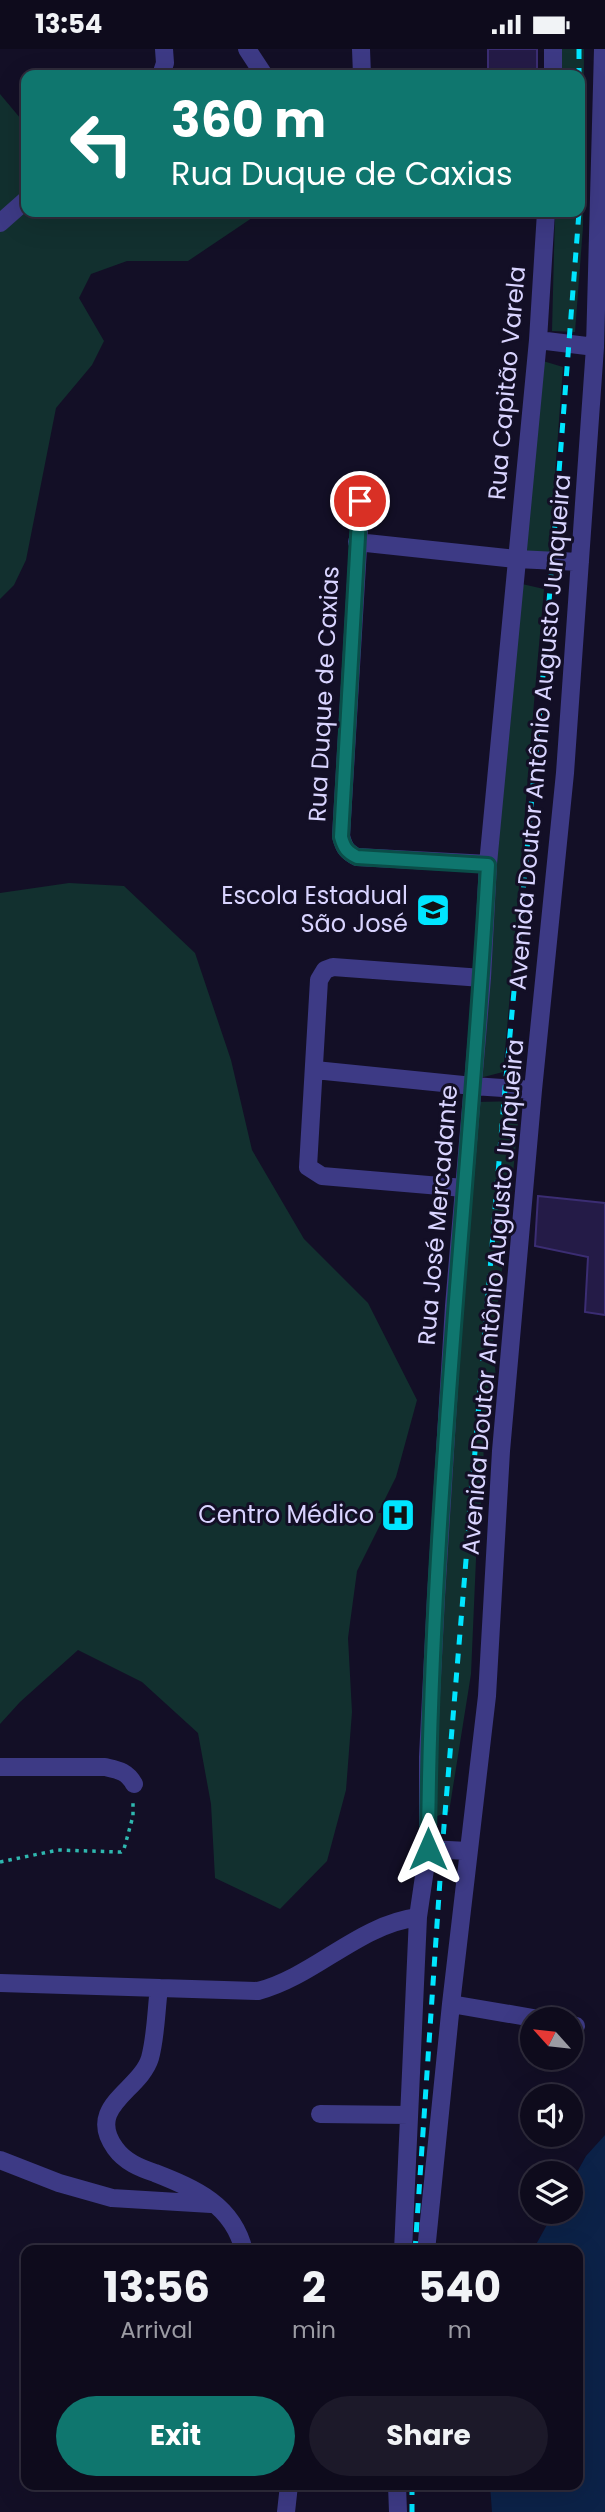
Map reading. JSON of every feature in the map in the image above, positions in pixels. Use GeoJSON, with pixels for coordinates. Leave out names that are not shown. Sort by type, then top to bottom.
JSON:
{"type":"FeatureCollection","features":[{"type":"Feature","properties":{"kind":"street"},"geometry":{"type":"LineString","coordinates":[[163,70],[164,49]]}},
{"type":"Feature","properties":{"kind":"street"},"geometry":{"type":"LineString","coordinates":[[247,49],[261,70]]}},
{"type":"Feature","properties":{"kind":"street"},"geometry":{"type":"LineString","coordinates":[[361,49],[362,70]]}},
{"type":"Feature","properties":{"kind":"street"},"geometry":{"type":"LineString","coordinates":[[553,70],[554,49]]}},
{"type":"Feature","properties":{"kind":"street","name":"Avenida Doutor Antônio Augusto Junqueira"},"geometry":{"type":"LineString","coordinates":[[427,2245],[451,2004],[487,1696],[502,1451],[533,1090],[565,773],[595,347],[603,49]]}},
{"type":"Feature","properties":{"kind":"street"},"geometry":{"type":"LineString","coordinates":[[0,223],[21,204]]}},
{"type":"Feature","properties":{"kind":"street","name":"Rua Capitão Varela"},"geometry":{"type":"LineString","coordinates":[[516,559],[538,340],[546,217]]}},
{"type":"Feature","properties":{"kind":"street"},"geometry":{"type":"LineString","coordinates":[[538,340],[595,347]]}},
{"type":"Feature","properties":{"kind":"street","name":"Rua Duque de Caxias"},"geometry":{"type":"LineString","coordinates":[[362,480],[341,837],[349,853],[357,857],[488,865]]}},
{"type":"Feature","properties":{"kind":"street"},"geometry":{"type":"LineString","coordinates":[[357,542],[516,559],[580,562]]}},
{"type":"Feature","properties":{"kind":"street","name":"Rua José Mercadante"},"geometry":{"type":"LineString","coordinates":[[403,2245],[418,1917],[428,1849],[428,1757],[436,1597],[488,865],[516,559]]}},
{"type":"Feature","properties":{"kind":"street"},"geometry":{"type":"LineString","coordinates":[[464,1188],[322,1176],[310,1170],[307,1163],[319,980],[325,970],[332,967],[482,978]]}},
{"type":"Feature","properties":{"kind":"street"},"geometry":{"type":"LineString","coordinates":[[315,1070],[533,1090]]}},
{"type":"Feature","properties":{"kind":"street"},"geometry":{"type":"LineString","coordinates":[[0,1767],[105,1767],[129,1775],[134,1784]]}},
{"type":"Feature","properties":{"kind":"street"},"geometry":{"type":"LineString","coordinates":[[428,1849],[468,1851]]}},
{"type":"Feature","properties":{"kind":"street"},"geometry":{"type":"LineString","coordinates":[[0,1983],[258,1991],[282,1985],[374,1930],[418,1917]]}},
{"type":"Feature","properties":{"kind":"street"},"geometry":{"type":"LineString","coordinates":[[159,1988],[149,2060],[138,2078],[126,2088],[110,2109],[106,2124],[107,2138],[117,2152],[133,2165],[162,2176],[218,2205],[238,2229],[242,2245]]}},
{"type":"Feature","properties":{"kind":"street"},"geometry":{"type":"LineString","coordinates":[[451,2004],[520,2016]]}},
{"type":"Feature","properties":{"kind":"street"},"geometry":{"type":"LineString","coordinates":[[320,2114],[409,2115]]}},
{"type":"Feature","properties":{"kind":"street"},"geometry":{"type":"LineString","coordinates":[[0,2160],[70,2187],[112,2199],[218,2205]]}},
{"type":"Feature","properties":{"kind":"street"},"geometry":{"type":"LineString","coordinates":[[286,2512],[288,2490]]}},
{"type":"Feature","properties":{"kind":"street"},"geometry":{"type":"LineString","coordinates":[[397,2490],[398,2512]]}},
{"type":"Feature","properties":{"kind":"path"},"geometry":{"type":"LineString","coordinates":[[0,1863],[58,1850],[121,1852],[133,1816],[134,1784]]}},
{"type":"Feature","properties":{"kind":"green space"},"geometry":{"type":"Polygon","coordinates":[[[559,49],[584,49],[584,70],[558,70],[559,49]]]}},
{"type":"Feature","properties":{"kind":"green space"},"geometry":{"type":"Polygon","coordinates":[[[0,94],[21,119],[21,217],[254,217],[188,261],[127,261],[91,274],[79,298],[104,341],[92,365],[56,408],[26,560],[14,585],[0,599],[0,94]]]}},
{"type":"Feature","properties":{"kind":"green space"},"geometry":{"type":"Polygon","coordinates":[[[555,217],[583,217],[575,332],[552,331],[555,217]]]}},
{"type":"Feature","properties":{"kind":"green space"},"geometry":{"type":"Polygon","coordinates":[[[543,361],[563,367],[549,554],[521,555],[543,361]]]}},
{"type":"Feature","properties":{"kind":"green space"},"geometry":{"type":"Polygon","coordinates":[[[522,584],[544,589],[503,1072],[476,1079],[522,584]]]}},
{"type":"Feature","properties":{"kind":"green space"},"geometry":{"type":"Polygon","coordinates":[[[69,883],[124,886],[195,953],[231,1060],[252,1150],[304,1239],[368,1303],[417,1400],[396,1477],[378,1513],[386,1513],[357,1571],[348,1638],[352,1712],[346,1790],[327,1861],[280,1909],[215,1878],[211,1804],[198,1733],[142,1682],[78,1650],[20,1702],[0,1724],[0,893],[69,883]]]}},
{"type":"Feature","properties":{"kind":"green space"},"geometry":{"type":"Polygon","coordinates":[[[520,1101],[493,1342],[496,1379],[484,1427],[483,1487],[477,1536],[471,1674],[449,1812],[428,1819],[476,1102],[520,1101]]]}},
{"type":"Feature","properties":{"kind":"water"},"geometry":{"type":"Polygon","coordinates":[[[605,2135],[605,2512],[492,2512],[490,2490],[583,2490],[583,2245],[536,2245],[547,2224],[583,2224],[583,2161],[605,2135]]]}},
{"type":"Feature","properties":{"kind":"building"},"geometry":{"type":"Polygon","coordinates":[[[488,49],[537,49],[537,70],[488,70],[488,49]]]}},
{"type":"Feature","properties":{"kind":"building"},"geometry":{"type":"Polygon","coordinates":[[[538,1196],[605,1203],[605,1315],[585,1312],[588,1257],[535,1246],[538,1196]]]}},
{"type":"Feature","properties":{"kind":"railway"},"geometry":{"type":"LineString","coordinates":[[579,49],[579,70]]}},
{"type":"Feature","properties":{"kind":"railway"},"geometry":{"type":"LineString","coordinates":[[415,2245],[442,1850],[505,1089],[545,654],[579,217]]}},
{"type":"Feature","properties":{"kind":"railway"},"geometry":{"type":"LineString","coordinates":[[412,2490],[412,2512]]}},
{"type":"Feature","properties":{"kind":"place","name":"Escola Estadual São José"},"geometry":{"type":"Point","coordinates":[433,910]}},
{"type":"Feature","properties":{"kind":"place","name":"Centro Médico"},"geometry":{"type":"Point","coordinates":[398,1515]}},
{"type":"Feature","properties":{"kind":"route"},"geometry":{"type":"LineString","coordinates":[[360,501],[341,837],[344,846],[349,853],[357,857],[488,865],[482,978],[454,1306],[436,1597],[428,1757],[428,1849]]}}]}
